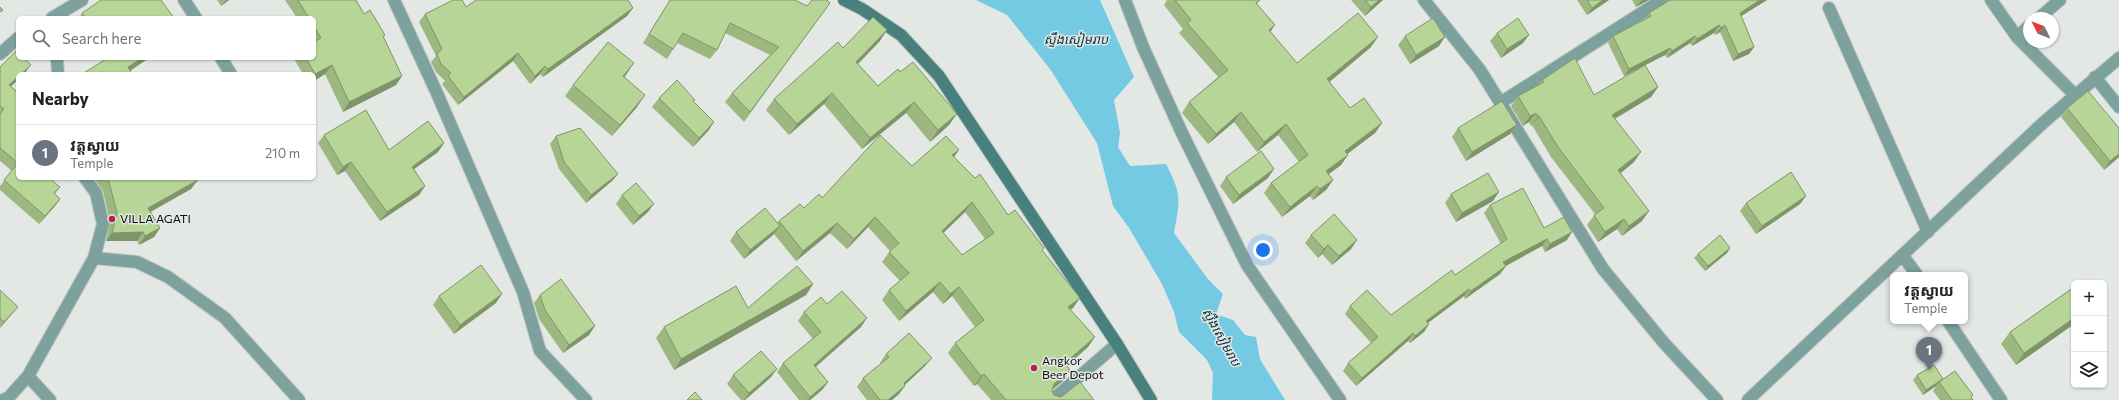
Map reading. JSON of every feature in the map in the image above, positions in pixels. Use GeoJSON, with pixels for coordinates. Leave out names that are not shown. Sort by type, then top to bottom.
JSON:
{"type":"FeatureCollection","features":[{"type":"Feature","properties":{"kind":"street"},"geometry":{"type":"LineString","coordinates":[[57,16],[82,0]]}},
{"type":"Feature","properties":{"kind":"street"},"geometry":{"type":"LineString","coordinates":[[184,0],[195,16]]}},
{"type":"Feature","properties":{"kind":"street"},"geometry":{"type":"LineString","coordinates":[[394,0],[436,91],[523,292],[540,351],[586,400]]}},
{"type":"Feature","properties":{"kind":"street"},"geometry":{"type":"LineString","coordinates":[[844,0],[862,9],[901,35],[939,76],[1117,344],[1151,400]]}},
{"type":"Feature","properties":{"kind":"street"},"geometry":{"type":"LineString","coordinates":[[1125,0],[1143,47],[1181,131],[1247,265],[1335,398]]}},
{"type":"Feature","properties":{"kind":"street"},"geometry":{"type":"LineString","coordinates":[[1424,0],[1480,70],[1603,269],[1664,343],[1717,400]]}},
{"type":"Feature","properties":{"kind":"street"},"geometry":{"type":"LineString","coordinates":[[1500,103],[1662,0]]}},
{"type":"Feature","properties":{"kind":"street"},"geometry":{"type":"LineString","coordinates":[[1991,0],[2017,37],[2075,95]]}},
{"type":"Feature","properties":{"kind":"street"},"geometry":{"type":"LineString","coordinates":[[2046,12],[2060,0]]}},
{"type":"Feature","properties":{"kind":"street"},"geometry":{"type":"LineString","coordinates":[[1829,8],[1928,232]]}},
{"type":"Feature","properties":{"kind":"street"},"geometry":{"type":"LineString","coordinates":[[2017,37],[2023,32]]}},
{"type":"Feature","properties":{"kind":"street"},"geometry":{"type":"LineString","coordinates":[[0,54],[16,40]]}},
{"type":"Feature","properties":{"kind":"street"},"geometry":{"type":"LineString","coordinates":[[1748,400],[2075,95],[2119,58]]}},
{"type":"Feature","properties":{"kind":"street"},"geometry":{"type":"LineString","coordinates":[[57,60],[58,72]]}},
{"type":"Feature","properties":{"kind":"street"},"geometry":{"type":"LineString","coordinates":[[222,60],[230,72]]}},
{"type":"Feature","properties":{"kind":"street"},"geometry":{"type":"LineString","coordinates":[[2095,77],[2119,107]]}},
{"type":"Feature","properties":{"kind":"street"},"geometry":{"type":"LineString","coordinates":[[3,400],[9,396],[28,376],[94,258],[103,224],[96,193],[86,180]]}},
{"type":"Feature","properties":{"kind":"street"},"geometry":{"type":"LineString","coordinates":[[1903,256],[1915,272]]}},
{"type":"Feature","properties":{"kind":"street"},"geometry":{"type":"LineString","coordinates":[[94,258],[137,262],[168,277],[225,318],[299,400]]}},
{"type":"Feature","properties":{"kind":"street"},"geometry":{"type":"LineString","coordinates":[[1950,324],[2001,400]]}},
{"type":"Feature","properties":{"kind":"street"},"geometry":{"type":"LineString","coordinates":[[1052,400],[1117,344]]}},
{"type":"Feature","properties":{"kind":"street"},"geometry":{"type":"LineString","coordinates":[[28,376],[50,400]]}},
{"type":"Feature","properties":{"kind":"water","name":"ស្ទឹងសៀមរាប"},"geometry":{"type":"Polygon","coordinates":[[[976,0],[1100,0],[1134,77],[1114,100],[1120,133],[1118,147],[1130,166],[1166,164],[1175,183],[1178,197],[1178,212],[1174,233],[1208,279],[1223,294],[1216,314],[1233,320],[1245,335],[1256,337],[1260,359],[1285,400],[1212,400],[1213,373],[1207,360],[1179,332],[1174,312],[1162,284],[1129,228],[1113,206],[1097,143],[1050,69],[1007,15],[976,0]]]}},
{"type":"Feature","properties":{"kind":"building"},"geometry":{"type":"Polygon","coordinates":[[[101,0],[161,0],[173,16],[84,16],[82,13],[101,0]]]}},
{"type":"Feature","properties":{"kind":"building"},"geometry":{"type":"Polygon","coordinates":[[[298,0],[356,0],[364,14],[370,10],[385,35],[383,36],[402,76],[349,102],[332,65],[316,73],[307,60],[316,60],[316,41],[321,38],[316,29],[316,16],[308,16],[298,0]]]}},
{"type":"Feature","properties":{"kind":"building"},"geometry":{"type":"Polygon","coordinates":[[[453,0],[462,0],[466,7],[476,0],[628,0],[633,8],[548,69],[545,66],[535,76],[518,53],[464,97],[448,76],[451,73],[441,64],[437,54],[442,49],[425,14],[453,0]]]}},
{"type":"Feature","properties":{"kind":"building"},"geometry":{"type":"Polygon","coordinates":[[[670,0],[795,0],[807,6],[812,0],[827,0],[830,3],[750,112],[732,93],[779,47],[730,23],[717,50],[683,33],[673,49],[649,34],[670,0]]]}},
{"type":"Feature","properties":{"kind":"building"},"geometry":{"type":"Polygon","coordinates":[[[1175,0],[1260,0],[1256,3],[1275,25],[1269,30],[1297,63],[1358,13],[1378,37],[1327,79],[1350,108],[1364,98],[1382,123],[1345,151],[1348,155],[1326,171],[1333,180],[1320,189],[1317,186],[1290,207],[1271,183],[1308,155],[1286,124],[1264,142],[1241,112],[1216,134],[1189,102],[1228,70],[1187,23],[1191,20],[1175,0]]]}},
{"type":"Feature","properties":{"kind":"building"},"geometry":{"type":"Polygon","coordinates":[[[1365,0],[1379,0],[1371,7],[1365,0]]]}},
{"type":"Feature","properties":{"kind":"building"},"geometry":{"type":"Polygon","coordinates":[[[1587,0],[1603,0],[1592,8],[1587,0]]]}},
{"type":"Feature","properties":{"kind":"building"},"geometry":{"type":"Polygon","coordinates":[[[1670,0],[1760,0],[1740,13],[1754,47],[1738,54],[1725,25],[1721,28],[1719,25],[1697,39],[1695,36],[1672,51],[1670,48],[1629,69],[1613,36],[1651,16],[1649,13],[1670,0]]]}},
{"type":"Feature","properties":{"kind":"building"},"geometry":{"type":"Polygon","coordinates":[[[873,17],[887,30],[856,62],[878,86],[898,69],[900,72],[913,62],[957,114],[938,130],[914,102],[870,138],[832,93],[797,124],[774,99],[838,42],[843,48],[873,17]]]}},
{"type":"Feature","properties":{"kind":"building"},"geometry":{"type":"Polygon","coordinates":[[[1433,18],[1445,37],[1416,55],[1405,36],[1433,18]]]}},
{"type":"Feature","properties":{"kind":"building"},"geometry":{"type":"Polygon","coordinates":[[[1518,18],[1529,35],[1507,49],[1497,33],[1518,18]]]}},
{"type":"Feature","properties":{"kind":"building"},"geometry":{"type":"Polygon","coordinates":[[[608,42],[634,63],[623,76],[645,95],[620,125],[573,85],[608,42]]]}},
{"type":"Feature","properties":{"kind":"building"},"geometry":{"type":"Polygon","coordinates":[[[16,51],[16,60],[26,60],[31,65],[23,72],[16,72],[16,79],[9,85],[16,91],[16,161],[0,148],[0,114],[4,109],[0,106],[0,67],[16,51]]]}},
{"type":"Feature","properties":{"kind":"building"},"geometry":{"type":"Polygon","coordinates":[[[1575,58],[1594,95],[1645,65],[1658,87],[1612,115],[1641,152],[1618,170],[1649,211],[1629,226],[1624,219],[1605,232],[1594,215],[1604,208],[1558,147],[1539,116],[1536,113],[1530,116],[1518,96],[1544,82],[1542,80],[1575,58]]]}},
{"type":"Feature","properties":{"kind":"building"},"geometry":{"type":"Polygon","coordinates":[[[105,60],[139,60],[128,67],[131,72],[85,72],[105,60]]]}},
{"type":"Feature","properties":{"kind":"building"},"geometry":{"type":"Polygon","coordinates":[[[677,80],[695,100],[693,101],[714,122],[699,138],[659,98],[677,80]]]}},
{"type":"Feature","properties":{"kind":"building"},"geometry":{"type":"Polygon","coordinates":[[[2088,91],[2119,128],[2119,154],[2110,161],[2067,108],[2088,91]]]}},
{"type":"Feature","properties":{"kind":"building"},"geometry":{"type":"Polygon","coordinates":[[[1502,101],[1517,125],[1472,152],[1458,128],[1502,101]]]}},
{"type":"Feature","properties":{"kind":"building"},"geometry":{"type":"Polygon","coordinates":[[[366,110],[389,150],[428,121],[444,143],[412,167],[425,186],[387,212],[351,162],[343,167],[324,135],[366,110]]]}},
{"type":"Feature","properties":{"kind":"building"},"geometry":{"type":"Polygon","coordinates":[[[580,128],[618,174],[591,195],[564,162],[556,136],[580,128]]]}},
{"type":"Feature","properties":{"kind":"building"},"geometry":{"type":"Polygon","coordinates":[[[880,135],[912,166],[946,136],[959,150],[952,155],[975,178],[980,174],[1008,215],[1015,210],[1044,248],[1042,250],[1080,298],[1068,307],[1095,337],[1065,363],[1070,370],[1054,384],[1052,391],[1054,395],[1061,397],[1080,382],[1094,400],[1006,400],[984,374],[981,376],[955,343],[984,320],[959,287],[950,294],[940,282],[906,311],[889,290],[909,273],[889,252],[899,243],[875,217],[854,239],[837,223],[803,251],[779,221],[800,204],[804,208],[819,194],[822,198],[880,135]],[[972,202],[942,231],[962,255],[994,233],[972,202]]]}},
{"type":"Feature","properties":{"kind":"building"},"geometry":{"type":"Polygon","coordinates":[[[1261,151],[1274,169],[1239,195],[1226,177],[1261,151]]]}},
{"type":"Feature","properties":{"kind":"building"},"geometry":{"type":"Polygon","coordinates":[[[16,165],[16,180],[51,180],[60,187],[54,193],[60,199],[45,216],[4,180],[16,165]]]}},
{"type":"Feature","properties":{"kind":"building"},"geometry":{"type":"Polygon","coordinates":[[[1791,172],[1806,196],[1762,226],[1746,203],[1791,172]]]}},
{"type":"Feature","properties":{"kind":"building"},"geometry":{"type":"Polygon","coordinates":[[[1488,173],[1499,192],[1462,213],[1451,194],[1488,173]]]}},
{"type":"Feature","properties":{"kind":"building"},"geometry":{"type":"Polygon","coordinates":[[[108,180],[198,180],[148,208],[160,228],[145,236],[143,232],[112,233],[117,213],[108,180]]]}},
{"type":"Feature","properties":{"kind":"building"},"geometry":{"type":"Polygon","coordinates":[[[636,183],[654,204],[639,216],[622,195],[636,183]]]}},
{"type":"Feature","properties":{"kind":"building"},"geometry":{"type":"Polygon","coordinates":[[[1523,188],[1544,228],[1564,217],[1572,232],[1550,244],[1547,239],[1503,262],[1506,266],[1471,291],[1469,289],[1426,321],[1429,324],[1415,336],[1413,333],[1362,378],[1348,363],[1378,337],[1350,306],[1367,290],[1391,315],[1452,270],[1455,275],[1507,239],[1490,205],[1523,188]]]}},
{"type":"Feature","properties":{"kind":"building"},"geometry":{"type":"Polygon","coordinates":[[[765,208],[780,226],[750,250],[736,232],[765,208]]]}},
{"type":"Feature","properties":{"kind":"building"},"geometry":{"type":"Polygon","coordinates":[[[1334,214],[1357,240],[1339,256],[1328,245],[1324,249],[1311,235],[1334,214]]]}},
{"type":"Feature","properties":{"kind":"building"},"geometry":{"type":"Polygon","coordinates":[[[1720,235],[1730,248],[1708,266],[1698,254],[1720,235]]]}},
{"type":"Feature","properties":{"kind":"building"},"geometry":{"type":"Polygon","coordinates":[[[481,265],[502,294],[460,325],[439,296],[481,265]]]}},
{"type":"Feature","properties":{"kind":"building"},"geometry":{"type":"Polygon","coordinates":[[[797,266],[813,284],[681,359],[664,327],[736,286],[748,308],[797,266]]]}},
{"type":"Feature","properties":{"kind":"building"},"geometry":{"type":"Polygon","coordinates":[[[561,279],[595,326],[569,345],[545,310],[540,295],[561,279]]]}},
{"type":"Feature","properties":{"kind":"building"},"geometry":{"type":"Polygon","coordinates":[[[2071,289],[2071,320],[2024,353],[2010,332],[2071,289]]]}},
{"type":"Feature","properties":{"kind":"building"},"geometry":{"type":"Polygon","coordinates":[[[0,290],[18,307],[4,322],[0,318],[0,290]]]}},
{"type":"Feature","properties":{"kind":"building"},"geometry":{"type":"Polygon","coordinates":[[[842,291],[867,318],[814,365],[828,382],[810,397],[783,363],[821,332],[804,312],[821,297],[827,304],[842,291]]]}},
{"type":"Feature","properties":{"kind":"building"},"geometry":{"type":"Polygon","coordinates":[[[909,333],[932,358],[904,383],[905,386],[888,400],[880,400],[863,378],[889,357],[886,354],[909,333]]]}},
{"type":"Feature","properties":{"kind":"building"},"geometry":{"type":"Polygon","coordinates":[[[761,351],[777,369],[749,393],[733,375],[761,351]]]}},
{"type":"Feature","properties":{"kind":"building"},"geometry":{"type":"Polygon","coordinates":[[[1934,365],[1943,379],[1926,390],[1917,375],[1934,365]]]}},
{"type":"Feature","properties":{"kind":"building"},"geometry":{"type":"Polygon","coordinates":[[[1955,371],[1973,395],[1971,397],[1973,400],[1952,400],[1939,382],[1955,371]]]}},
{"type":"Feature","properties":{"kind":"building"},"geometry":{"type":"Polygon","coordinates":[[[695,392],[702,400],[687,400],[695,392]]]}},
{"type":"Feature","properties":{"kind":"place","name":"VILLA AGATI"},"geometry":{"type":"Point","coordinates":[112,219]}},
{"type":"Feature","properties":{"kind":"place","name":"Angkor Beer Depot"},"geometry":{"type":"Point","coordinates":[1034,368]}},
{"type":"Feature","properties":{"kind":"place","name":"វត្តស្វាយ"},"geometry":{"type":"Point","coordinates":[1929,370]}}]}
